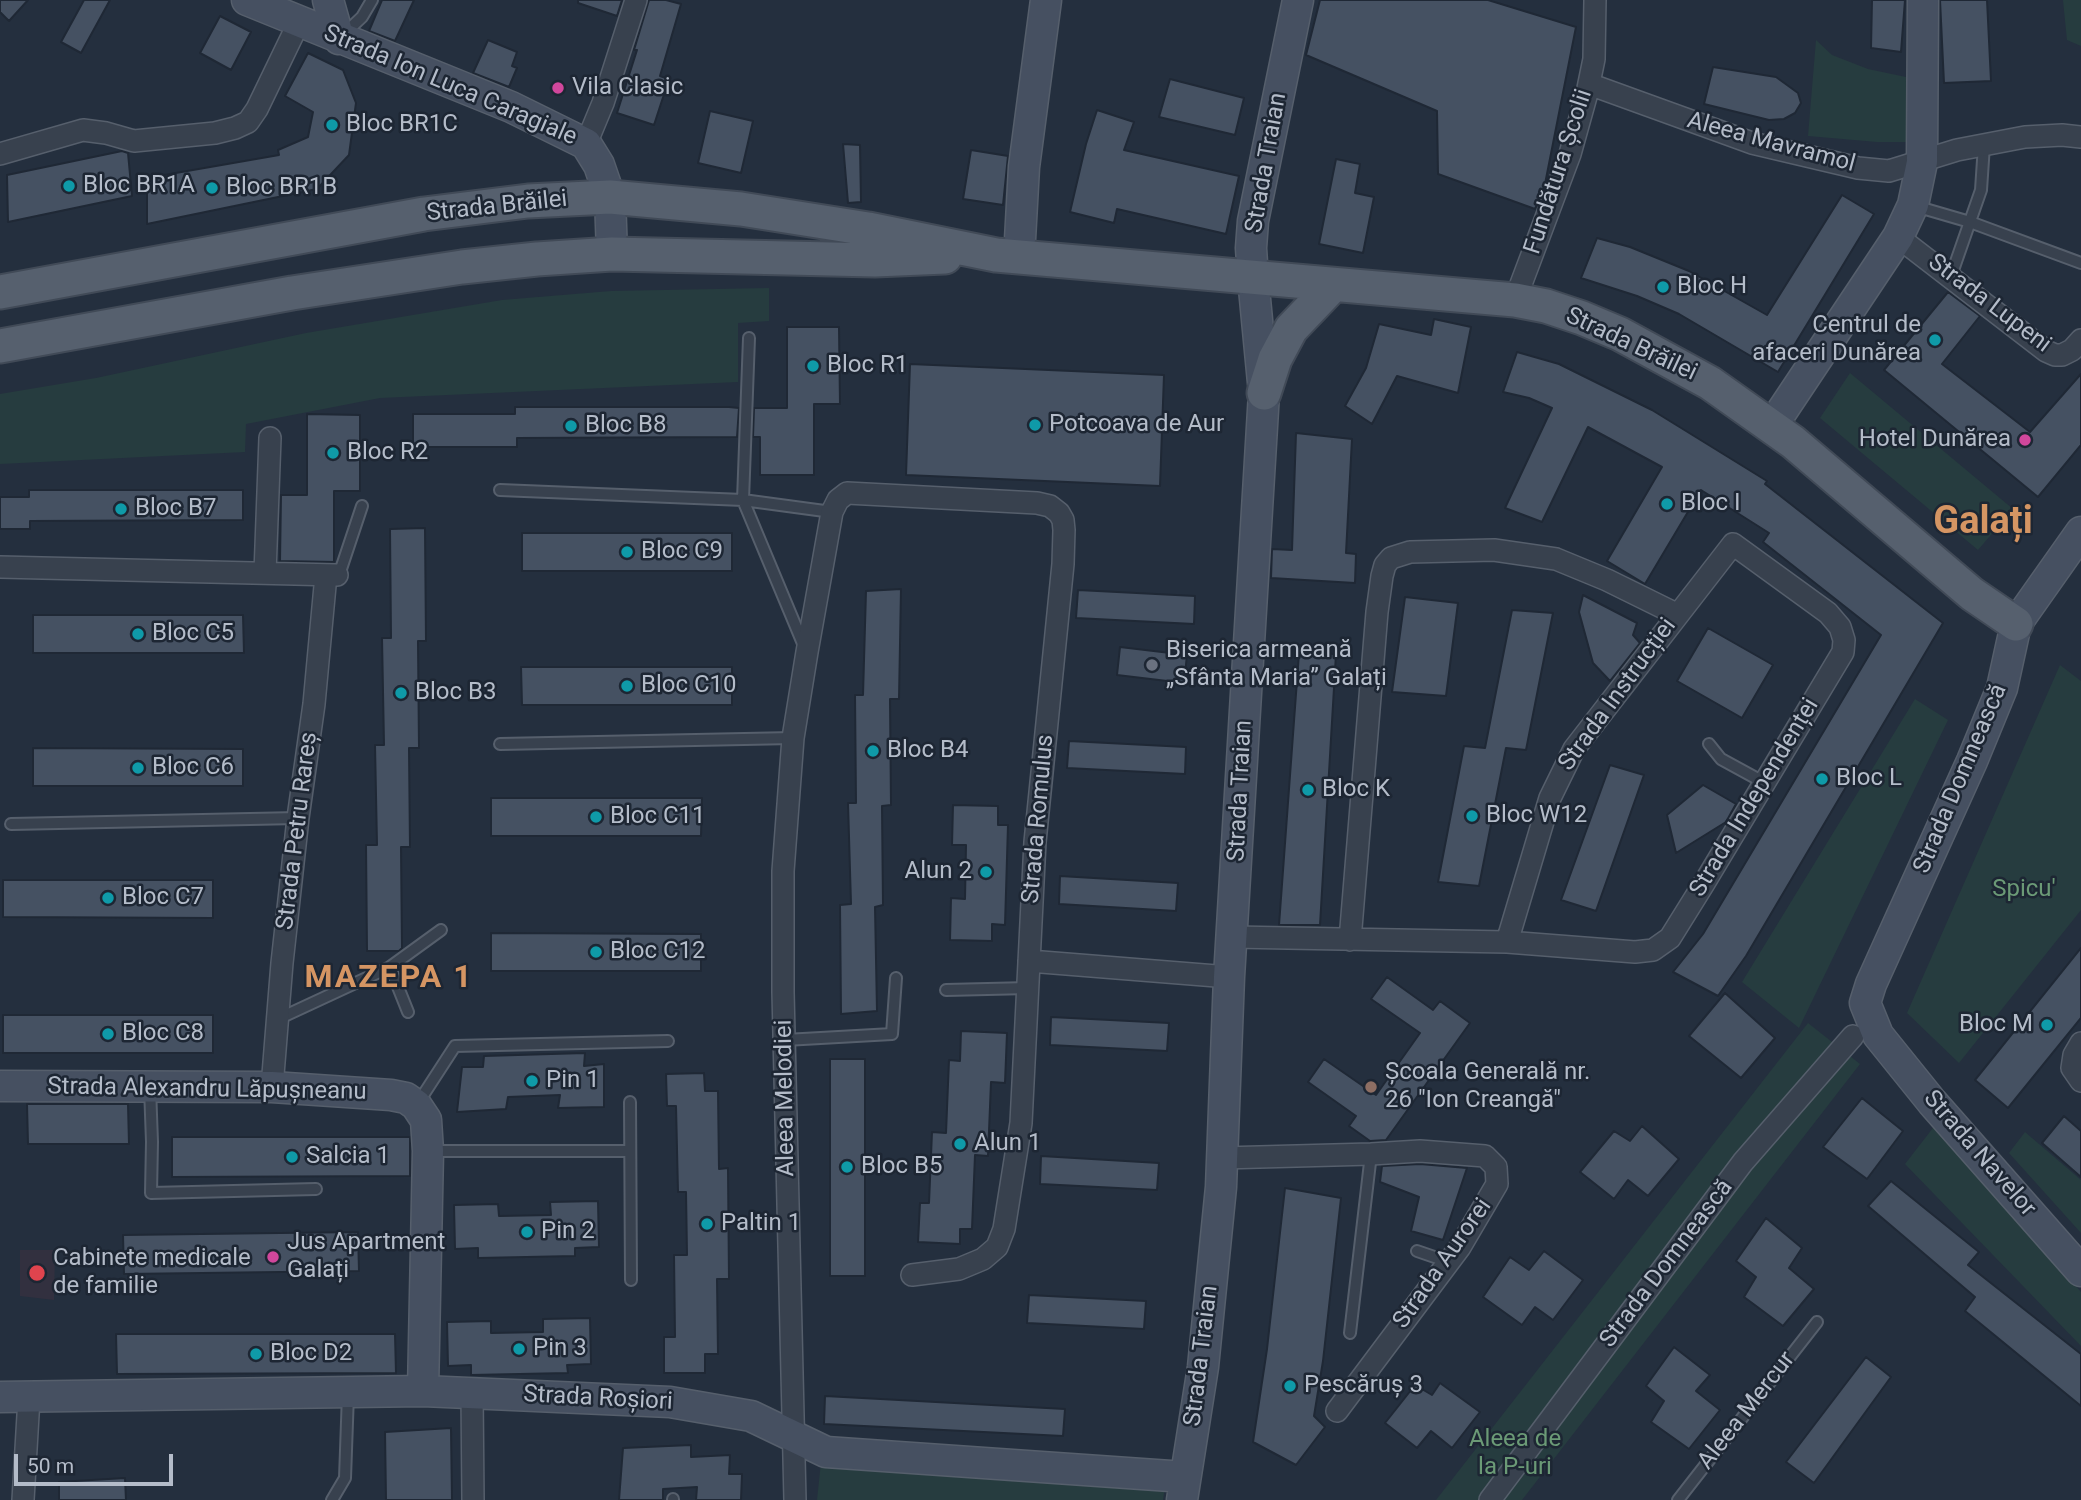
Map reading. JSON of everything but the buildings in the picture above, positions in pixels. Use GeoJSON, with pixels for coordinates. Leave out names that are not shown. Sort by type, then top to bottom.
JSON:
{"type":"FeatureCollection","features":[{"type":"Feature","properties":{"kind":"main road","name":"Strada Ion Luca Caragiale"},"geometry":{"type":"LineString","coordinates":[[247,0],[511,107],[586,144],[599,165],[610,197],[612,254]]}},
{"type":"Feature","properties":{"kind":"main road"},"geometry":{"type":"LineString","coordinates":[[328,0],[339,38]]}},
{"type":"Feature","properties":{"kind":"main road"},"geometry":{"type":"LineString","coordinates":[[1008,257],[1024,167],[1046,0]]}},
{"type":"Feature","properties":{"kind":"main road","name":"Strada Traian"},"geometry":{"type":"LineString","coordinates":[[1183,1489],[1203,1367],[1222,1158],[1229,977],[1264,393],[1251,248],[1298,0]]}},
{"type":"Feature","properties":{"kind":"main road"},"geometry":{"type":"LineString","coordinates":[[1772,426],[1898,237],[1913,205],[1922,162],[1923,0]]}},
{"type":"Feature","properties":{"kind":"main road","name":"Strada Brăilei"},"geometry":{"type":"LineString","coordinates":[[0,292],[424,214],[528,201],[610,197],[741,209],[868,229],[1008,257]]}},
{"type":"Feature","properties":{"kind":"main road","name":"Strada Brăilei"},"geometry":{"type":"LineString","coordinates":[[0,346],[292,293],[462,267],[612,254],[861,260],[1008,257],[1515,300],[1546,306],[1582,318],[1620,334],[1699,377],[1772,426],[1972,594],[2016,624]]}},
{"type":"Feature","properties":{"kind":"main road"},"geometry":{"type":"LineString","coordinates":[[1264,393],[1275,359],[1291,329],[1333,285]]}},
{"type":"Feature","properties":{"kind":"main road","name":"Strada Domnească"},"geometry":{"type":"LineString","coordinates":[[1866,1036],[1865,1003],[1871,984],[1972,761],[2002,688],[2016,624],[2081,532]]}},
{"type":"Feature","properties":{"kind":"main road","name":"Strada Navelor"},"geometry":{"type":"LineString","coordinates":[[1866,1036],[1932,1102],[2081,1271]]}},
{"type":"Feature","properties":{"kind":"main road","name":"Strada Alexandru Lăpușneanu"},"geometry":{"type":"LineString","coordinates":[[0,1086],[272,1087],[391,1095],[405,1098],[416,1105]]}},
{"type":"Feature","properties":{"kind":"main road"},"geometry":{"type":"LineString","coordinates":[[416,1105],[426,1120],[428,1151],[423,1391]]}},
{"type":"Feature","properties":{"kind":"main road","name":"Strada Roșiori"},"geometry":{"type":"LineString","coordinates":[[15,1398],[423,1391],[670,1402],[751,1416],[826,1452],[1183,1489]]}},
{"type":"Feature","properties":{"kind":"street"},"geometry":{"type":"LineString","coordinates":[[586,144],[603,103],[636,0]]}},
{"type":"Feature","properties":{"kind":"street","name":"Fundătura Școlii"},"geometry":{"type":"LineString","coordinates":[[1515,300],[1570,154],[1589,84],[1594,59],[1595,0]]}},
{"type":"Feature","properties":{"kind":"street"},"geometry":{"type":"LineString","coordinates":[[0,155],[83,130],[134,141],[215,133],[248,122],[257,109],[299,22]]}},
{"type":"Feature","properties":{"kind":"street","name":"Aleea Mavramol"},"geometry":{"type":"LineString","coordinates":[[1589,84],[1752,143],[1845,165],[1889,171],[1984,145],[2025,137],[2081,137]]}},
{"type":"Feature","properties":{"kind":"street","name":"Strada Lupeni"},"geometry":{"type":"LineString","coordinates":[[1898,237],[2046,351],[2062,355],[2072,350],[2081,340]]}},
{"type":"Feature","properties":{"kind":"street"},"geometry":{"type":"LineString","coordinates":[[265,572],[270,438]]}},
{"type":"Feature","properties":{"kind":"street","name":"Aleea Melodiei"},"geometry":{"type":"LineString","coordinates":[[795,1500],[783,871],[793,738],[807,652],[832,512],[838,500],[847,494]]}},
{"type":"Feature","properties":{"kind":"street","name":"Strada Romulus"},"geometry":{"type":"LineString","coordinates":[[847,494],[1037,503],[1050,506],[1063,520],[1063,564],[1035,842],[1021,1123],[1004,1229],[997,1247],[983,1259],[959,1269],[912,1275]]}},
{"type":"Feature","properties":{"kind":"street","name":"Strada Independenței"},"geometry":{"type":"LineString","coordinates":[[1233,937],[1507,942],[1635,952],[1653,950],[1670,938],[1843,652],[1844,640],[1840,626],[1828,613],[1733,544]]}},
{"type":"Feature","properties":{"kind":"street","name":"Strada Instrucției"},"geometry":{"type":"LineString","coordinates":[[1507,942],[1557,779],[1574,749],[1676,614],[1733,544]]}},
{"type":"Feature","properties":{"kind":"street"},"geometry":{"type":"LineString","coordinates":[[1350,940],[1377,612],[1385,565],[1391,558],[1410,552],[1493,550],[1556,559],[1607,580],[1676,614]]}},
{"type":"Feature","properties":{"kind":"street"},"geometry":{"type":"LineString","coordinates":[[0,567],[332,575]]}},
{"type":"Feature","properties":{"kind":"street","name":"Strada Petru Rareș"},"geometry":{"type":"LineString","coordinates":[[272,1087],[298,818],[332,575]]}},
{"type":"Feature","properties":{"kind":"street"},"geometry":{"type":"LineString","coordinates":[[1029,961],[1229,977]]}},
{"type":"Feature","properties":{"kind":"street","name":"Strada Domnească"},"geometry":{"type":"LineString","coordinates":[[1490,1500],[1743,1162],[1866,1036]]}},
{"type":"Feature","properties":{"kind":"street"},"geometry":{"type":"LineString","coordinates":[[2081,1043],[2074,1055],[2072,1068],[2081,1081]]}},
{"type":"Feature","properties":{"kind":"street","name":"Strada Aurorei"},"geometry":{"type":"LineString","coordinates":[[1222,1158],[1420,1151],[1485,1156],[1496,1167],[1497,1184],[1449,1262],[1337,1411]]}},
{"type":"Feature","properties":{"kind":"street"},"geometry":{"type":"LineString","coordinates":[[472,1393],[473,1500]]}},
{"type":"Feature","properties":{"kind":"street"},"geometry":{"type":"LineString","coordinates":[[15,1398],[23,1500]]}},
{"type":"Feature","properties":{"kind":"lane"},"geometry":{"type":"LineString","coordinates":[[339,38],[362,17],[372,0]]}},
{"type":"Feature","properties":{"kind":"lane"},"geometry":{"type":"LineString","coordinates":[[1951,276],[1981,190],[1984,145]]}},
{"type":"Feature","properties":{"kind":"lane"},"geometry":{"type":"LineString","coordinates":[[1913,205],[1970,222],[2081,263]]}},
{"type":"Feature","properties":{"kind":"lane"},"geometry":{"type":"LineString","coordinates":[[749,338],[743,500],[807,652]]}},
{"type":"Feature","properties":{"kind":"lane"},"geometry":{"type":"LineString","coordinates":[[500,490],[743,500],[832,512]]}},
{"type":"Feature","properties":{"kind":"lane"},"geometry":{"type":"LineString","coordinates":[[332,575],[362,506]]}},
{"type":"Feature","properties":{"kind":"lane"},"geometry":{"type":"LineString","coordinates":[[500,744],[793,738]]}},
{"type":"Feature","properties":{"kind":"lane"},"geometry":{"type":"LineString","coordinates":[[1709,744],[1721,759],[1765,783]]}},
{"type":"Feature","properties":{"kind":"lane"},"geometry":{"type":"LineString","coordinates":[[11,824],[298,818]]}},
{"type":"Feature","properties":{"kind":"lane"},"geometry":{"type":"LineString","coordinates":[[278,1019],[390,967],[441,930]]}},
{"type":"Feature","properties":{"kind":"lane"},"geometry":{"type":"LineString","coordinates":[[390,967],[408,1012]]}},
{"type":"Feature","properties":{"kind":"lane"},"geometry":{"type":"LineString","coordinates":[[785,1040],[892,1034],[896,978]]}},
{"type":"Feature","properties":{"kind":"lane"},"geometry":{"type":"LineString","coordinates":[[946,990],[1029,988]]}},
{"type":"Feature","properties":{"kind":"lane"},"geometry":{"type":"LineString","coordinates":[[416,1105],[455,1046],[668,1041]]}},
{"type":"Feature","properties":{"kind":"lane"},"geometry":{"type":"LineString","coordinates":[[150,1085],[151,1193],[316,1189]]}},
{"type":"Feature","properties":{"kind":"lane"},"geometry":{"type":"LineString","coordinates":[[630,1102],[631,1280]]}},
{"type":"Feature","properties":{"kind":"lane"},"geometry":{"type":"LineString","coordinates":[[428,1151],[629,1151]]}},
{"type":"Feature","properties":{"kind":"lane"},"geometry":{"type":"LineString","coordinates":[[1350,1334],[1371,1154]]}},
{"type":"Feature","properties":{"kind":"lane"},"geometry":{"type":"LineString","coordinates":[[1417,1251],[1449,1262]]}},
{"type":"Feature","properties":{"kind":"lane","name":"Aleea Mercur"},"geometry":{"type":"LineString","coordinates":[[1678,1500],[1818,1322]]}},
{"type":"Feature","properties":{"kind":"lane"},"geometry":{"type":"LineString","coordinates":[[332,1500],[345,1478],[348,1393]]}},
{"type":"Feature","properties":{"kind":"shaded area","name":"Cabinete medicale de familie"},"geometry":{"type":"Polygon","coordinates":[[[20,1250],[55,1250],[54,1300],[20,1296],[20,1250]]]}},
{"type":"Feature","properties":{"kind":"green space"},"geometry":{"type":"Polygon","coordinates":[[[2063,0],[2081,0],[2081,46],[2067,40],[2063,0]]]}},
{"type":"Feature","properties":{"kind":"green space"},"geometry":{"type":"Polygon","coordinates":[[[1816,40],[1832,55],[1868,69],[1906,77],[1910,142],[1808,136],[1816,40]]]}},
{"type":"Feature","properties":{"kind":"green space"},"geometry":{"type":"Polygon","coordinates":[[[769,288],[769,321],[738,323],[738,382],[380,398],[246,424],[245,452],[0,464],[0,394],[96,378],[306,333],[502,300],[611,291],[769,288]]]}},
{"type":"Feature","properties":{"kind":"green space"},"geometry":{"type":"Polygon","coordinates":[[[1850,373],[2013,509],[1978,550],[1820,418],[1850,373]]]}},
{"type":"Feature","properties":{"kind":"green space","name":"Spicu'"},"geometry":{"type":"Polygon","coordinates":[[[2060,665],[2081,681],[2081,910],[1959,1063],[1907,1013],[2060,665]]]}},
{"type":"Feature","properties":{"kind":"green space"},"geometry":{"type":"Polygon","coordinates":[[[1915,699],[1948,720],[1799,1028],[1742,982],[1915,699]]]}},
{"type":"Feature","properties":{"kind":"green space","name":"Aleea de la P-uri"},"geometry":{"type":"Polygon","coordinates":[[[1808,1023],[1860,1064],[1522,1500],[1436,1500],[1808,1023]]]}},
{"type":"Feature","properties":{"kind":"green space"},"geometry":{"type":"Polygon","coordinates":[[[1936,1124],[2081,1292],[2081,1346],[1905,1164],[1936,1124]]]}},
{"type":"Feature","properties":{"kind":"green space"},"geometry":{"type":"Polygon","coordinates":[[[2025,1132],[2081,1180],[2081,1233],[2009,1153],[2025,1132]]]}},
{"type":"Feature","properties":{"kind":"green space"},"geometry":{"type":"Polygon","coordinates":[[[821,1462],[1165,1487],[1163,1500],[817,1500],[821,1462]]]}},
{"type":"Feature","properties":{"kind":"place","name":"Vila Clasic"},"geometry":{"type":"Point","coordinates":[558,88]}},
{"type":"Feature","properties":{"kind":"place","name":"Bloc BR1C"},"geometry":{"type":"Point","coordinates":[332,125]}},
{"type":"Feature","properties":{"kind":"place","name":"Bloc BR1A"},"geometry":{"type":"Point","coordinates":[69,186]}},
{"type":"Feature","properties":{"kind":"place","name":"Bloc BR1B"},"geometry":{"type":"Point","coordinates":[212,188]}},
{"type":"Feature","properties":{"kind":"place","name":"Bloc H"},"geometry":{"type":"Point","coordinates":[1663,287]}},
{"type":"Feature","properties":{"kind":"place","name":"Centrul de afaceri Dunărea"},"geometry":{"type":"Point","coordinates":[1935,340]}},
{"type":"Feature","properties":{"kind":"place","name":"Bloc R1"},"geometry":{"type":"Point","coordinates":[813,366]}},
{"type":"Feature","properties":{"kind":"place","name":"Potcoava de Aur"},"geometry":{"type":"Point","coordinates":[1035,425]}},
{"type":"Feature","properties":{"kind":"place","name":"Bloc B8"},"geometry":{"type":"Point","coordinates":[571,426]}},
{"type":"Feature","properties":{"kind":"place","name":"Hotel Dunărea"},"geometry":{"type":"Point","coordinates":[2025,440]}},
{"type":"Feature","properties":{"kind":"place","name":"Bloc R2"},"geometry":{"type":"Point","coordinates":[333,453]}},
{"type":"Feature","properties":{"kind":"place","name":"Bloc I"},"geometry":{"type":"Point","coordinates":[1667,504]}},
{"type":"Feature","properties":{"kind":"place","name":"Bloc B7"},"geometry":{"type":"Point","coordinates":[121,509]}},
{"type":"Feature","properties":{"kind":"place","name":"Bloc C9"},"geometry":{"type":"Point","coordinates":[627,552]}},
{"type":"Feature","properties":{"kind":"place","name":"Bloc C5"},"geometry":{"type":"Point","coordinates":[138,634]}},
{"type":"Feature","properties":{"kind":"place","name":"Biserica armeană „Sfânta Maria” Galați"},"geometry":{"type":"Point","coordinates":[1152,665]}},
{"type":"Feature","properties":{"kind":"place","name":"Bloc C10"},"geometry":{"type":"Point","coordinates":[627,686]}},
{"type":"Feature","properties":{"kind":"place","name":"Bloc B3"},"geometry":{"type":"Point","coordinates":[401,693]}},
{"type":"Feature","properties":{"kind":"place","name":"Bloc B4"},"geometry":{"type":"Point","coordinates":[873,751]}},
{"type":"Feature","properties":{"kind":"place","name":"Bloc C6"},"geometry":{"type":"Point","coordinates":[138,768]}},
{"type":"Feature","properties":{"kind":"place","name":"Bloc L"},"geometry":{"type":"Point","coordinates":[1822,779]}},
{"type":"Feature","properties":{"kind":"place","name":"Bloc K"},"geometry":{"type":"Point","coordinates":[1308,790]}},
{"type":"Feature","properties":{"kind":"place","name":"Bloc W12"},"geometry":{"type":"Point","coordinates":[1472,816]}},
{"type":"Feature","properties":{"kind":"place","name":"Bloc C11"},"geometry":{"type":"Point","coordinates":[596,817]}},
{"type":"Feature","properties":{"kind":"place","name":"Alun 2"},"geometry":{"type":"Point","coordinates":[986,872]}},
{"type":"Feature","properties":{"kind":"place","name":"Bloc C7"},"geometry":{"type":"Point","coordinates":[108,898]}},
{"type":"Feature","properties":{"kind":"place","name":"Bloc C12"},"geometry":{"type":"Point","coordinates":[596,952]}},
{"type":"Feature","properties":{"kind":"place","name":"Bloc M"},"geometry":{"type":"Point","coordinates":[2047,1025]}},
{"type":"Feature","properties":{"kind":"place","name":"Bloc C8"},"geometry":{"type":"Point","coordinates":[108,1034]}},
{"type":"Feature","properties":{"kind":"place","name":"Pin 1"},"geometry":{"type":"Point","coordinates":[532,1081]}},
{"type":"Feature","properties":{"kind":"place","name":"Școala Generală nr. 26 \"Ion Creangă\""},"geometry":{"type":"Point","coordinates":[1371,1087]}},
{"type":"Feature","properties":{"kind":"place","name":"Alun 1"},"geometry":{"type":"Point","coordinates":[960,1144]}},
{"type":"Feature","properties":{"kind":"place","name":"Salcia 1"},"geometry":{"type":"Point","coordinates":[292,1157]}},
{"type":"Feature","properties":{"kind":"place","name":"Bloc B5"},"geometry":{"type":"Point","coordinates":[847,1167]}},
{"type":"Feature","properties":{"kind":"place","name":"Paltin 1"},"geometry":{"type":"Point","coordinates":[707,1224]}},
{"type":"Feature","properties":{"kind":"place","name":"Pin 2"},"geometry":{"type":"Point","coordinates":[527,1232]}},
{"type":"Feature","properties":{"kind":"place","name":"Jus Apartment Galați"},"geometry":{"type":"Point","coordinates":[273,1257]}},
{"type":"Feature","properties":{"kind":"place","name":"Cabinete medicale de familie"},"geometry":{"type":"Point","coordinates":[37,1273]}},
{"type":"Feature","properties":{"kind":"place","name":"Pin 3"},"geometry":{"type":"Point","coordinates":[519,1349]}},
{"type":"Feature","properties":{"kind":"place","name":"Bloc D2"},"geometry":{"type":"Point","coordinates":[256,1354]}},
{"type":"Feature","properties":{"kind":"place","name":"Pescăruș 3"},"geometry":{"type":"Point","coordinates":[1290,1386]}},
{"type":"Feature","properties":{"kind":"district","name":"Galați"},"geometry":{"type":"Point","coordinates":[1983,523]}},
{"type":"Feature","properties":{"kind":"district","name":"MAZEPA 1"},"geometry":{"type":"Point","coordinates":[389,979]}}]}
